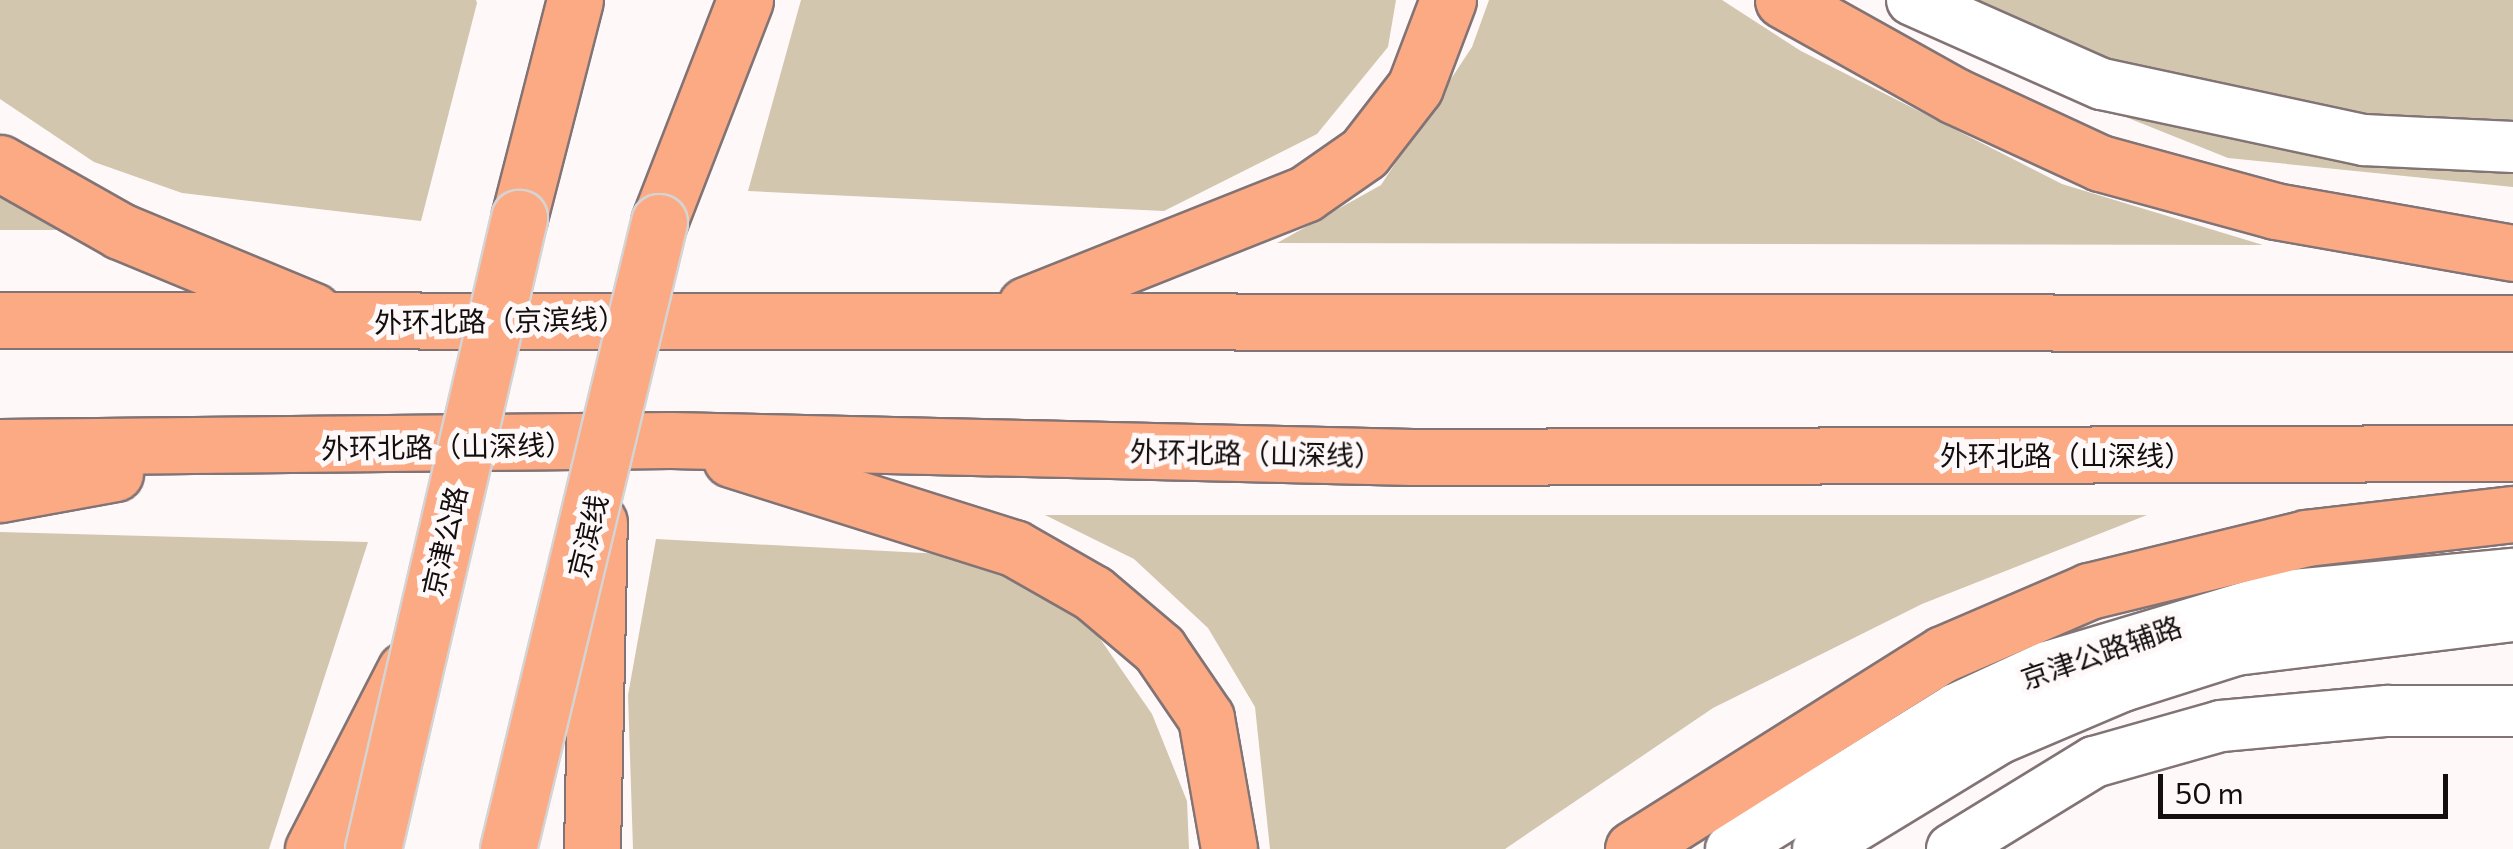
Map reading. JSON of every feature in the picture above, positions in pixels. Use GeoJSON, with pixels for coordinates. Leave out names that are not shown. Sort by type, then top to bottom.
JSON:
{"type":"FeatureCollection","features":[{"type":"Feature","properties":{"kind":"highway"},"geometry":{"type":"LineString","coordinates":[[519,218],[533,0]]}},
{"type":"Feature","properties":{"kind":"highway","name":"京津公路"},"geometry":{"type":"LineString","coordinates":[[373,849],[519,218],[575,0]]}},
{"type":"Feature","properties":{"kind":"highway"},"geometry":{"type":"LineString","coordinates":[[659,222],[712,0]]}},
{"type":"Feature","properties":{"kind":"highway"},"geometry":{"type":"LineString","coordinates":[[659,222],[745,0]]}},
{"type":"Feature","properties":{"kind":"highway"},"geometry":{"type":"LineString","coordinates":[[1000,315],[1305,194],[1364,153],[1414,87],[1448,0]]}},
{"type":"Feature","properties":{"kind":"highway"},"geometry":{"type":"LineString","coordinates":[[1783,0],[1920,78],[2100,162],[2274,211],[2513,254]]}},
{"type":"Feature","properties":{"kind":"highway"},"geometry":{"type":"LineString","coordinates":[[0,163],[120,231],[338,322]]}},
{"type":"Feature","properties":{"kind":"highway","name":"京滨线"},"geometry":{"type":"LineString","coordinates":[[508,849],[600,485],[659,222]]}},
{"type":"Feature","properties":{"kind":"highway"},"geometry":{"type":"LineString","coordinates":[[1000,315],[2513,323]]}},
{"type":"Feature","properties":{"kind":"highway","name":"外环北路（京滨线）"},"geometry":{"type":"LineString","coordinates":[[0,320],[338,322],[1000,315]]}},
{"type":"Feature","properties":{"kind":"highway"},"geometry":{"type":"LineString","coordinates":[[671,440],[1014,548],[1093,593],[1159,649],[1206,718],[1230,849]]}},
{"type":"Feature","properties":{"kind":"highway","name":"外环北路（山深线）"},"geometry":{"type":"LineString","coordinates":[[0,447],[237,451],[671,440],[1413,456],[2513,453]]}},
{"type":"Feature","properties":{"kind":"highway"},"geometry":{"type":"LineString","coordinates":[[0,494],[237,451]]}},
{"type":"Feature","properties":{"kind":"highway"},"geometry":{"type":"LineString","coordinates":[[592,849],[600,485]]}},
{"type":"Feature","properties":{"kind":"highway"},"geometry":{"type":"LineString","coordinates":[[1633,849],[1943,654],[2089,591],[2306,538],[2513,514]]}},
{"type":"Feature","properties":{"kind":"highway"},"geometry":{"type":"LineString","coordinates":[[313,849],[420,641]]}},
{"type":"Feature","properties":{"kind":"street"},"geometry":{"type":"LineString","coordinates":[[1912,0],[2102,84],[2364,140],[2513,147]]}},
{"type":"Feature","properties":{"kind":"street","name":"京津公路辅路"},"geometry":{"type":"LineString","coordinates":[[1731,849],[1796,804],[1956,709],[2152,630],[2283,596],[2513,574]]}},
{"type":"Feature","properties":{"kind":"street"},"geometry":{"type":"LineString","coordinates":[[1818,849],[1998,740],[2124,686],[2236,650],[2513,616]]}},
{"type":"Feature","properties":{"kind":"street"},"geometry":{"type":"LineString","coordinates":[[1952,849],[2094,762],[2221,726],[2387,710],[2513,711]]}},
{"type":"Feature","properties":{"kind":"shaded area"},"geometry":{"type":"Polygon","coordinates":[[[0,0],[477,3],[421,221],[182,193],[94,162],[0,99],[0,0]]]}},
{"type":"Feature","properties":{"kind":"shaded area"},"geometry":{"type":"Polygon","coordinates":[[[801,0],[1396,0],[1388,47],[1317,134],[1164,211],[748,191],[801,0]]]}},
{"type":"Feature","properties":{"kind":"shaded area"},"geometry":{"type":"Polygon","coordinates":[[[1489,0],[1722,0],[1801,51],[2062,184],[2263,245],[1277,243],[1381,185],[1472,47],[1489,0]]]}},
{"type":"Feature","properties":{"kind":"shaded area"},"geometry":{"type":"Polygon","coordinates":[[[1928,0],[2513,0],[2513,187],[2228,158],[2021,75],[1928,0]]]}},
{"type":"Feature","properties":{"kind":"shaded area"},"geometry":{"type":"Polygon","coordinates":[[[0,196],[61,230],[0,230],[0,196]]]}},
{"type":"Feature","properties":{"kind":"shaded area"},"geometry":{"type":"Polygon","coordinates":[[[1045,515],[2147,515],[1922,604],[1713,708],[1505,849],[1270,849],[1255,707],[1208,628],[1134,559],[1045,515]]]}},
{"type":"Feature","properties":{"kind":"shaded area"},"geometry":{"type":"Polygon","coordinates":[[[0,532],[368,542],[269,849],[0,849],[0,532]]]}},
{"type":"Feature","properties":{"kind":"shaded area"},"geometry":{"type":"Polygon","coordinates":[[[656,539],[943,554],[1026,585],[1092,627],[1152,714],[1187,801],[1189,849],[633,849],[628,695],[656,539]]]}}]}
